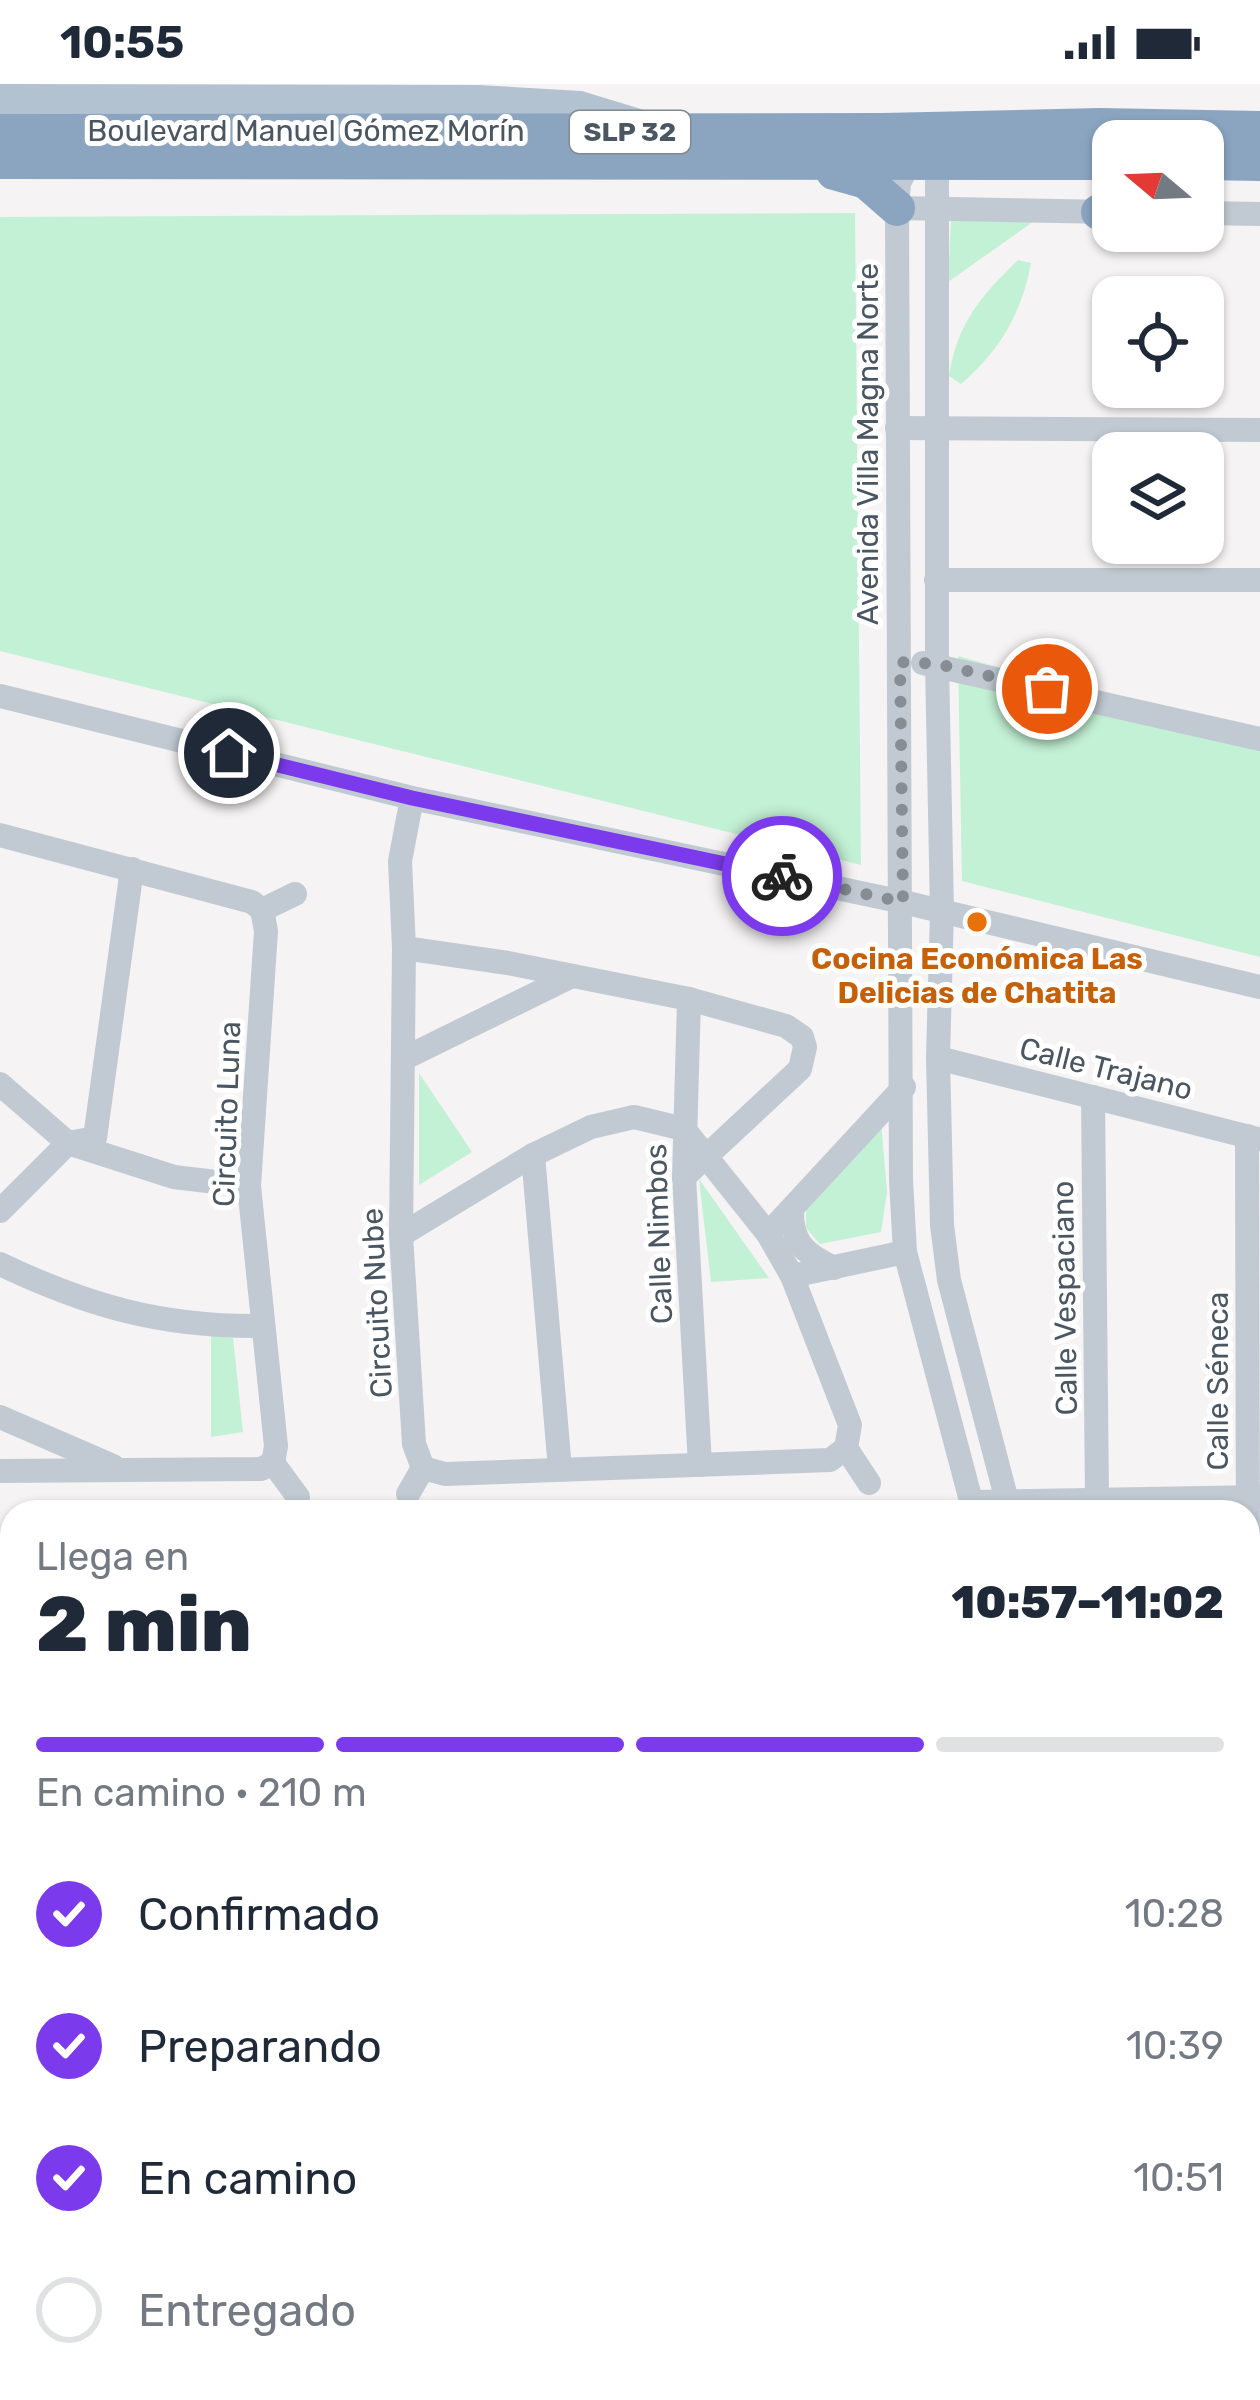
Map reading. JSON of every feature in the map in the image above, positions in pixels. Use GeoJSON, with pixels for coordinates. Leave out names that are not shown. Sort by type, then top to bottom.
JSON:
{"type":"FeatureCollection","features":[{"type":"Feature","properties":{"kind":"highway","name":"Boulevard Manuel Gómez Morín"},"geometry":{"type":"LineString","coordinates":[[0,132],[668,132],[1092,126]]}},
{"type":"Feature","properties":{"kind":"highway"},"geometry":{"type":"LineString","coordinates":[[924,162],[923,148],[1092,127]]}},
{"type":"Feature","properties":{"kind":"highway","name":"Boulevard Manuel Gómez Morín"},"geometry":{"type":"LineString","coordinates":[[1224,146],[1257,151]]}},
{"type":"Feature","properties":{"kind":"highway"},"geometry":{"type":"LineString","coordinates":[[1224,158],[1257,151]]}},
{"type":"Feature","properties":{"kind":"highway"},"geometry":{"type":"LineString","coordinates":[[1224,164],[1257,151]]}},
{"type":"Feature","properties":{"kind":"highway","name":"Boulevard Manuel Gómez Morín"},"geometry":{"type":"LineString","coordinates":[[0,161],[1092,162]]}},
{"type":"Feature","properties":{"kind":"highway"},"geometry":{"type":"LineString","coordinates":[[759,164],[833,172],[866,181],[897,208]]}},
{"type":"Feature","properties":{"kind":"main road"},"geometry":{"type":"LineString","coordinates":[[0,99],[580,106],[668,132]]}},
{"type":"Feature","properties":{"kind":"street"},"geometry":{"type":"LineString","coordinates":[[307,84],[378,100]]}},
{"type":"Feature","properties":{"kind":"street"},"geometry":{"type":"LineString","coordinates":[[924,162],[935,210],[942,911],[938,1058],[944,1252],[1008,1500]]}},
{"type":"Feature","properties":{"kind":"street","name":"Avenida Villa Magna Norte"},"geometry":{"type":"LineString","coordinates":[[924,162],[899,183],[897,208],[901,1180],[905,1252],[972,1500]]}},
{"type":"Feature","properties":{"kind":"street"},"geometry":{"type":"LineString","coordinates":[[897,208],[1092,209]]}},
{"type":"Feature","properties":{"kind":"street"},"geometry":{"type":"LineString","coordinates":[[1224,213],[1260,214]]}},
{"type":"Feature","properties":{"kind":"street"},"geometry":{"type":"LineString","coordinates":[[897,428],[1260,430]]}},
{"type":"Feature","properties":{"kind":"street"},"geometry":{"type":"LineString","coordinates":[[936,580],[1260,580]]}},
{"type":"Feature","properties":{"kind":"street"},"geometry":{"type":"LineString","coordinates":[[900,662],[937,664],[1260,739]]}},
{"type":"Feature","properties":{"kind":"street"},"geometry":{"type":"LineString","coordinates":[[0,696],[412,798],[903,902],[1260,987]]}},
{"type":"Feature","properties":{"kind":"street","name":"Circuito Nube"},"geometry":{"type":"LineString","coordinates":[[412,798],[400,860],[404,948],[401,1235],[414,1444],[423,1468]]}},
{"type":"Feature","properties":{"kind":"street"},"geometry":{"type":"LineString","coordinates":[[0,835],[252,902],[262,910],[295,894]]}},
{"type":"Feature","properties":{"kind":"street"},"geometry":{"type":"LineString","coordinates":[[0,1211],[68,1143],[95,1138],[132,868]]}},
{"type":"Feature","properties":{"kind":"street","name":"Circuito Luna"},"geometry":{"type":"LineString","coordinates":[[262,910],[266,931],[249,1186],[276,1446],[273,1463]]}},
{"type":"Feature","properties":{"kind":"street"},"geometry":{"type":"LineString","coordinates":[[404,948],[689,1000],[808,1031],[800,1070],[684,1177]]}},
{"type":"Feature","properties":{"kind":"street"},"geometry":{"type":"LineString","coordinates":[[403,1059],[572,976]]}},
{"type":"Feature","properties":{"kind":"street","name":"Calle Nimbos"},"geometry":{"type":"LineString","coordinates":[[689,1000],[684,1177],[700,1465]]}},
{"type":"Feature","properties":{"kind":"street","name":"Calle Trajano"},"geometry":{"type":"LineString","coordinates":[[938,1058],[1253,1137]]}},
{"type":"Feature","properties":{"kind":"street"},"geometry":{"type":"LineString","coordinates":[[0,1084],[68,1143],[174,1178],[249,1186]]}},
{"type":"Feature","properties":{"kind":"street"},"geometry":{"type":"LineString","coordinates":[[768,1234],[904,1087]]}},
{"type":"Feature","properties":{"kind":"street","name":"Calle Vespaciano"},"geometry":{"type":"LineString","coordinates":[[1093,1097],[1097,1499]]}},
{"type":"Feature","properties":{"kind":"street"},"geometry":{"type":"LineString","coordinates":[[401,1235],[533,1155],[591,1127],[620,1119],[648,1119],[684,1129],[768,1234],[793,1276],[850,1425],[846,1448],[869,1483]]}},
{"type":"Feature","properties":{"kind":"street","name":"Calle Séneca"},"geometry":{"type":"LineString","coordinates":[[1253,1137],[1254,1497]]}},
{"type":"Feature","properties":{"kind":"street"},"geometry":{"type":"LineString","coordinates":[[533,1155],[560,1468]]}},
{"type":"Feature","properties":{"kind":"street"},"geometry":{"type":"LineString","coordinates":[[792,1209],[792,1228],[799,1245],[811,1257],[835,1268]]}},
{"type":"Feature","properties":{"kind":"street"},"geometry":{"type":"LineString","coordinates":[[793,1276],[905,1252]]}},
{"type":"Feature","properties":{"kind":"street"},"geometry":{"type":"LineString","coordinates":[[0,1264],[56,1291],[138,1317],[206,1327],[261,1326]]}},
{"type":"Feature","properties":{"kind":"street"},"geometry":{"type":"LineString","coordinates":[[0,1417],[121,1470]]}},
{"type":"Feature","properties":{"kind":"street"},"geometry":{"type":"LineString","coordinates":[[27,1429],[12,1471],[260,1469],[273,1463],[298,1498]]}},
{"type":"Feature","properties":{"kind":"street"},"geometry":{"type":"LineString","coordinates":[[408,1494],[423,1468],[445,1474],[830,1460],[846,1448]]}},
{"type":"Feature","properties":{"kind":"street"},"geometry":{"type":"LineString","coordinates":[[1085,1500],[1254,1497]]}},
{"type":"Feature","properties":{"kind":"green space"},"geometry":{"type":"Polygon","coordinates":[[[855,213],[861,865],[0,651],[0,217],[855,213]]]}},
{"type":"Feature","properties":{"kind":"green space"},"geometry":{"type":"Polygon","coordinates":[[[951,219],[1037,219],[948,282],[951,219]]]}},
{"type":"Feature","properties":{"kind":"green space"},"geometry":{"type":"Polygon","coordinates":[[[1018,260],[1031,263],[1015,314],[998,344],[961,384],[949,376],[965,325],[1018,260]]]}},
{"type":"Feature","properties":{"kind":"green space"},"geometry":{"type":"Polygon","coordinates":[[[958,656],[1260,739],[1260,957],[962,881],[958,656]]]}},
{"type":"Feature","properties":{"kind":"green space"},"geometry":{"type":"Polygon","coordinates":[[[419,1073],[472,1152],[419,1185],[419,1073]]]}},
{"type":"Feature","properties":{"kind":"green space"},"geometry":{"type":"Polygon","coordinates":[[[881,1121],[887,1192],[881,1232],[820,1244],[806,1228],[806,1211],[881,1121]]]}},
{"type":"Feature","properties":{"kind":"green space"},"geometry":{"type":"Polygon","coordinates":[[[699,1179],[769,1278],[711,1282],[699,1179]]]}},
{"type":"Feature","properties":{"kind":"green space"},"geometry":{"type":"Polygon","coordinates":[[[211,1332],[233,1338],[243,1432],[211,1437],[211,1332]]]}},
{"type":"Feature","properties":{"kind":"way so far"},"geometry":{"type":"LineString","coordinates":[[782,876],[903,902],[900,662],[937,664],[1047,689]]}},
{"type":"Feature","properties":{"kind":"place","name":"Cocina Económica Las Delicias de Chatita"},"geometry":{"type":"Point","coordinates":[977,922]}},
{"type":"Feature","properties":{"kind":"route"},"geometry":{"type":"LineString","coordinates":[[229,753],[412,798],[782,876]]}}]}
